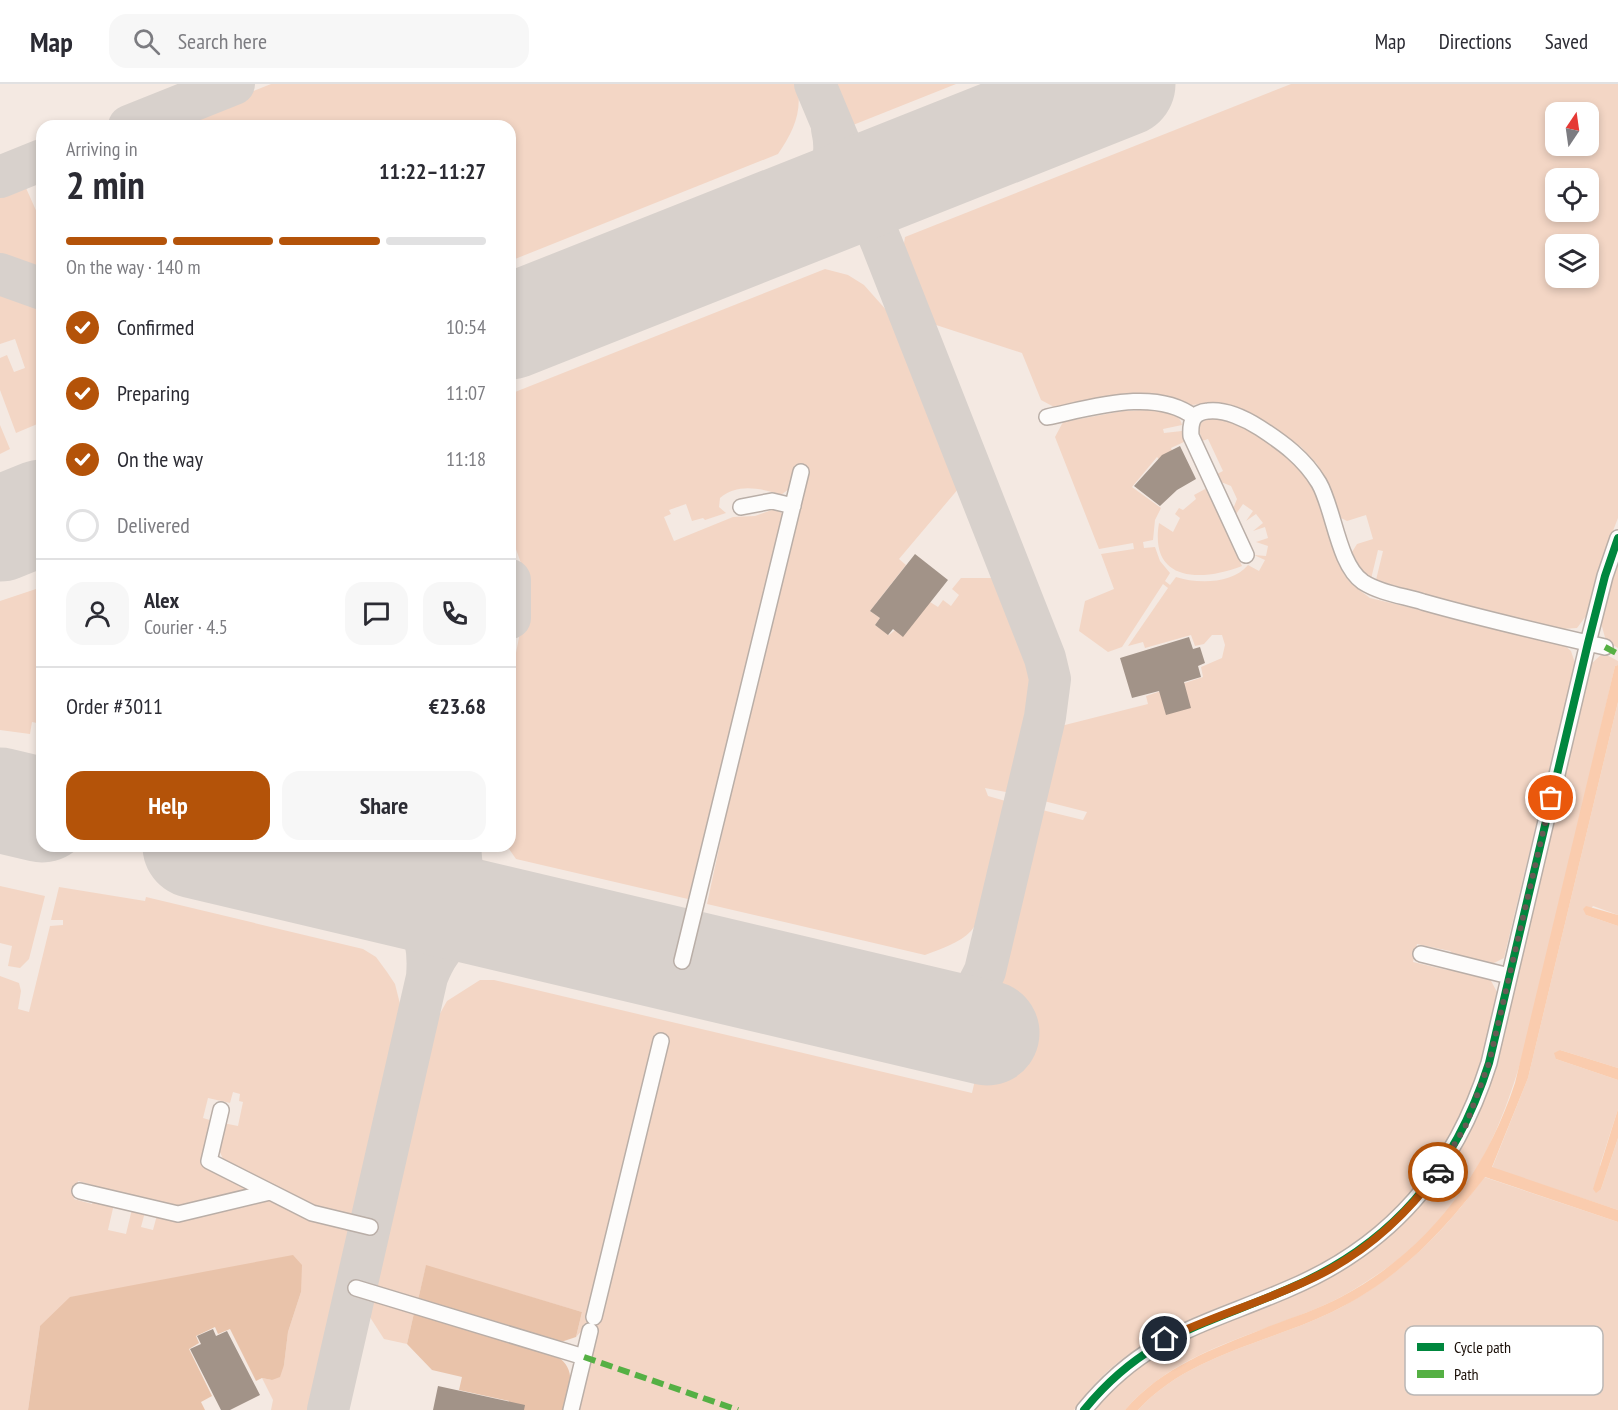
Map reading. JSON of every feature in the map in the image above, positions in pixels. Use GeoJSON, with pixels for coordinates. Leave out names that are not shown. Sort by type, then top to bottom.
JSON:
{"type":"FeatureCollection","features":[{"type":"Feature","properties":{"kind":"street"},"geometry":{"type":"LineString","coordinates":[[1047,417],[1106,405],[1141,402],[1174,405],[1194,417]]}},
{"type":"Feature","properties":{"kind":"street"},"geometry":{"type":"LineString","coordinates":[[1246,555],[1191,436],[1190,426],[1194,417],[1202,412],[1214,410],[1247,420],[1287,445],[1310,469],[1320,485],[1347,562],[1361,581],[1376,589],[1469,615],[1605,647]]}},
{"type":"Feature","properties":{"kind":"street"},"geometry":{"type":"LineString","coordinates":[[682,961],[801,472]]}},
{"type":"Feature","properties":{"kind":"street"},"geometry":{"type":"LineString","coordinates":[[741,507],[772,501],[794,506]]}},
{"type":"Feature","properties":{"kind":"street"},"geometry":{"type":"LineString","coordinates":[[1084,1410],[1115,1376],[1165,1339],[1326,1272],[1373,1240],[1420,1196],[1453,1150],[1479,1094],[1588,643],[1605,576],[1618,538]]}},
{"type":"Feature","properties":{"kind":"street"},"geometry":{"type":"LineString","coordinates":[[1421,954],[1509,975]]}},
{"type":"Feature","properties":{"kind":"street"},"geometry":{"type":"LineString","coordinates":[[571,1410],[661,1041]]}},
{"type":"Feature","properties":{"kind":"street"},"geometry":{"type":"LineString","coordinates":[[221,1110],[209,1161],[312,1213],[370,1227]]}},
{"type":"Feature","properties":{"kind":"street"},"geometry":{"type":"LineString","coordinates":[[80,1191],[178,1214],[270,1192]]}},
{"type":"Feature","properties":{"kind":"street"},"geometry":{"type":"LineString","coordinates":[[356,1288],[584,1357]]}},
{"type":"Feature","properties":{"kind":"shaded area"},"geometry":{"type":"Polygon","coordinates":[[[271,84],[797,84],[799,94],[798,113],[792,130],[778,154],[516,259],[516,120],[180,120],[271,84]]]}},
{"type":"Feature","properties":{"kind":"shaded area"},"geometry":{"type":"Polygon","coordinates":[[[831,84],[956,84],[848,127],[831,84]]]}},
{"type":"Feature","properties":{"kind":"shaded area"},"geometry":{"type":"Polygon","coordinates":[[[1291,84],[1618,84],[1618,518],[1597,572],[1586,616],[1577,628],[1562,629],[1471,608],[1376,580],[1383,551],[1378,550],[1371,579],[1362,571],[1352,552],[1357,544],[1373,539],[1366,515],[1347,521],[1341,518],[1327,482],[1317,464],[1301,447],[1274,427],[1249,414],[1212,403],[1191,405],[1169,396],[1140,395],[1056,408],[1041,400],[1022,353],[933,324],[903,250],[905,237],[1291,84]]]}},
{"type":"Feature","properties":{"kind":"shaded area"},"geometry":{"type":"Polygon","coordinates":[[[21,183],[26,188],[36,210],[36,267],[0,258],[0,191],[21,183]]]}},
{"type":"Feature","properties":{"kind":"shaded area"},"geometry":{"type":"Polygon","coordinates":[[[825,269],[848,275],[864,285],[888,312],[959,488],[899,559],[906,565],[870,611],[880,618],[875,625],[889,635],[930,602],[938,607],[943,600],[951,606],[959,595],[952,589],[961,578],[995,578],[1031,671],[1034,696],[1011,793],[985,788],[988,796],[1009,802],[985,906],[971,931],[950,945],[925,955],[707,904],[749,709],[789,489],[781,495],[749,488],[734,490],[720,498],[719,507],[726,513],[705,520],[703,518],[692,521],[686,504],[669,510],[671,514],[664,517],[674,541],[733,517],[755,516],[777,508],[783,515],[688,899],[516,859],[511,852],[516,852],[516,653],[527,596],[524,572],[516,549],[516,392],[825,269]]]}},
{"type":"Feature","properties":{"kind":"shaded area"},"geometry":{"type":"Polygon","coordinates":[[[0,293],[36,306],[36,425],[16,433],[0,390],[0,358],[7,355],[14,372],[25,368],[15,339],[0,344],[0,293]]]}},
{"type":"Feature","properties":{"kind":"shaded area"},"geometry":{"type":"Polygon","coordinates":[[[1148,410],[1166,411],[1179,418],[1182,425],[1163,429],[1164,433],[1182,431],[1186,441],[1171,448],[1175,458],[1163,464],[1157,457],[1132,487],[1161,508],[1155,520],[1153,540],[1143,542],[1144,548],[1155,547],[1160,561],[1170,573],[1165,581],[1170,585],[1176,577],[1194,581],[1224,579],[1233,576],[1248,565],[1259,571],[1265,560],[1254,555],[1266,556],[1268,546],[1256,542],[1268,538],[1265,527],[1253,531],[1263,523],[1256,514],[1246,521],[1253,511],[1243,504],[1236,514],[1233,509],[1237,499],[1231,486],[1221,482],[1217,474],[1223,471],[1208,439],[1202,441],[1198,426],[1208,417],[1240,426],[1256,434],[1271,443],[1298,466],[1316,495],[1335,554],[1345,576],[1370,598],[1563,644],[1571,651],[1575,663],[1504,958],[1492,964],[1456,957],[1450,951],[1417,944],[1413,962],[1447,970],[1453,967],[1489,977],[1497,992],[1478,1070],[1462,1115],[1449,1141],[1415,1188],[1374,1228],[1327,1262],[1282,1283],[1203,1314],[1141,1346],[1105,1374],[1074,1410],[579,1410],[598,1330],[585,1327],[576,1337],[582,1312],[426,1266],[418,1300],[375,1286],[372,1283],[428,1035],[447,1001],[480,980],[494,980],[972,1093],[1038,809],[1083,820],[1087,812],[1040,800],[1057,727],[1148,704],[1146,696],[1203,677],[1201,667],[1222,658],[1225,645],[1222,635],[1212,635],[1204,644],[1195,646],[1191,635],[1145,648],[1143,642],[1128,646],[1168,588],[1163,584],[1122,647],[1108,652],[1079,631],[1085,601],[1114,589],[1101,554],[1134,549],[1133,543],[1099,549],[1055,437],[1063,422],[1123,411],[1148,410]],[[656,1035],[587,1319],[599,1323],[669,1039],[656,1035]]]}},
{"type":"Feature","properties":{"kind":"shaded area"},"geometry":{"type":"Polygon","coordinates":[[[0,425],[10,449],[0,454],[0,425]]]}},
{"type":"Feature","properties":{"kind":"shaded area"},"geometry":{"type":"Polygon","coordinates":[[[1207,488],[1242,566],[1210,574],[1181,573],[1170,567],[1162,557],[1158,542],[1159,523],[1173,532],[1180,518],[1175,514],[1179,508],[1183,510],[1196,499],[1194,495],[1207,488]]]}},
{"type":"Feature","properties":{"kind":"shaded area"},"geometry":{"type":"Polygon","coordinates":[[[1618,560],[1618,648],[1606,641],[1601,623],[1618,560]]]}},
{"type":"Feature","properties":{"kind":"shaded area"},"geometry":{"type":"Polygon","coordinates":[[[36,589],[36,723],[32,722],[30,734],[0,730],[0,601],[36,589]]]}},
{"type":"Feature","properties":{"kind":"shaded area"},"geometry":{"type":"Polygon","coordinates":[[[1603,653],[1618,661],[1618,665],[1615,666],[1520,1065],[1503,1113],[1483,1158],[1457,1200],[1423,1238],[1381,1272],[1337,1299],[1192,1359],[1145,1390],[1125,1410],[1094,1410],[1116,1387],[1163,1352],[1214,1327],[1297,1294],[1332,1277],[1364,1257],[1419,1207],[1442,1179],[1479,1114],[1492,1078],[1591,664],[1603,653]]]}},
{"type":"Feature","properties":{"kind":"shaded area"},"geometry":{"type":"Polygon","coordinates":[[[1618,665],[1618,702],[1528,1078],[1492,1167],[1618,1210],[1618,1222],[1485,1177],[1434,1237],[1417,1254],[1378,1285],[1332,1312],[1204,1363],[1158,1391],[1138,1410],[1125,1410],[1156,1382],[1190,1360],[1227,1343],[1323,1306],[1372,1279],[1426,1234],[1469,1179],[1487,1148],[1515,1083],[1615,666],[1618,665]]]}},
{"type":"Feature","properties":{"kind":"shaded area"},"geometry":{"type":"Polygon","coordinates":[[[1618,702],[1618,915],[1593,906],[1586,915],[1618,926],[1618,1068],[1560,1050],[1556,1059],[1618,1080],[1618,1109],[1600,1165],[1601,1189],[1618,1138],[1618,1210],[1492,1168],[1528,1078],[1618,702]]]}},
{"type":"Feature","properties":{"kind":"shaded area"},"geometry":{"type":"Polygon","coordinates":[[[0,886],[45,896],[29,959],[20,968],[8,966],[12,946],[0,943],[0,886]]]}},
{"type":"Feature","properties":{"kind":"shaded area"},"geometry":{"type":"Polygon","coordinates":[[[59,887],[145,901],[146,897],[363,949],[376,957],[395,984],[400,1004],[398,1036],[359,1213],[346,1215],[329,1213],[310,1207],[224,1161],[219,1150],[223,1123],[238,1126],[243,1102],[239,1101],[240,1094],[233,1092],[230,1103],[208,1098],[203,1118],[213,1121],[204,1163],[256,1190],[177,1210],[95,1190],[96,1186],[78,1181],[74,1199],[92,1204],[93,1199],[114,1204],[108,1230],[126,1234],[132,1209],[145,1212],[141,1227],[153,1230],[157,1215],[271,1198],[347,1226],[354,1232],[309,1410],[271,1410],[273,1400],[262,1378],[272,1380],[284,1365],[288,1332],[301,1292],[40,1326],[28,1410],[0,1410],[0,976],[19,983],[21,991],[18,1009],[29,1012],[50,926],[63,925],[63,920],[51,920],[59,887]]]}},
{"type":"Feature","properties":{"kind":"shaded area"},"geometry":{"type":"Polygon","coordinates":[[[1586,906],[1618,915],[1618,926],[1586,915],[1583,909],[1586,906]]]}},
{"type":"Feature","properties":{"kind":"shaded area"},"geometry":{"type":"Polygon","coordinates":[[[1560,1050],[1618,1068],[1618,1080],[1556,1059],[1554,1053],[1560,1050]]]}},
{"type":"Feature","properties":{"kind":"shaded area"},"geometry":{"type":"Polygon","coordinates":[[[1618,1109],[1618,1138],[1601,1189],[1596,1193],[1593,1189],[1618,1109]]]}},
{"type":"Feature","properties":{"kind":"shaded area"},"geometry":{"type":"Polygon","coordinates":[[[1484,1177],[1618,1222],[1618,1410],[1138,1410],[1158,1391],[1204,1363],[1332,1312],[1377,1285],[1417,1254],[1484,1177]]]}},
{"type":"Feature","properties":{"kind":"shaded area"},"geometry":{"type":"Polygon","coordinates":[[[293,1255],[302,1265],[301,1292],[288,1332],[284,1365],[280,1377],[272,1380],[262,1378],[256,1381],[230,1329],[218,1334],[215,1327],[196,1336],[199,1343],[189,1349],[212,1396],[201,1402],[205,1410],[28,1410],[40,1326],[70,1297],[293,1255]]]}},
{"type":"Feature","properties":{"kind":"shaded area"},"geometry":{"type":"Polygon","coordinates":[[[426,1265],[582,1312],[576,1337],[558,1343],[418,1300],[426,1265]]]}},
{"type":"Feature","properties":{"kind":"shaded area"},"geometry":{"type":"Polygon","coordinates":[[[368,1300],[414,1313],[407,1344],[384,1339],[366,1311],[368,1300]]]}},
{"type":"Feature","properties":{"kind":"shaded area"},"geometry":{"type":"Polygon","coordinates":[[[414,1313],[557,1356],[564,1362],[570,1374],[570,1387],[564,1410],[507,1410],[509,1401],[459,1390],[462,1377],[432,1370],[407,1344],[414,1313]]]}},
{"type":"Feature","properties":{"kind":"building"},"geometry":{"type":"Polygon","coordinates":[[[1180,446],[1196,479],[1177,490],[1160,506],[1134,486],[1162,455],[1180,446]]]}},
{"type":"Feature","properties":{"kind":"building"},"geometry":{"type":"Polygon","coordinates":[[[915,554],[948,580],[903,637],[893,629],[888,635],[875,625],[880,618],[870,611],[915,554]]]}},
{"type":"Feature","properties":{"kind":"building"},"geometry":{"type":"Polygon","coordinates":[[[1189,637],[1193,649],[1200,647],[1205,663],[1198,666],[1201,677],[1184,682],[1191,708],[1166,715],[1159,691],[1132,698],[1120,658],[1189,637]]]}},
{"type":"Feature","properties":{"kind":"building"},"geometry":{"type":"Polygon","coordinates":[[[213,1329],[216,1336],[227,1331],[260,1395],[230,1410],[221,1410],[190,1349],[201,1344],[197,1336],[213,1329]]]}},
{"type":"Feature","properties":{"kind":"building"},"geometry":{"type":"Polygon","coordinates":[[[438,1386],[525,1405],[524,1410],[433,1410],[438,1386]]]}},
{"type":"Feature","properties":{"kind":"taxiway"},"geometry":{"type":"LineString","coordinates":[[144,120],[234,84]]}},
{"type":"Feature","properties":{"kind":"taxiway"},"geometry":{"type":"LineString","coordinates":[[815,84],[882,244],[1045,658],[1050,679],[1045,717],[985,971],[973,994],[959,1008],[941,1015],[915,1016]]}},
{"type":"Feature","properties":{"kind":"taxiway"},"geometry":{"type":"LineString","coordinates":[[795,214],[814,197],[832,166],[834,155],[832,129]]}},
{"type":"Feature","properties":{"kind":"taxiway"},"geometry":{"type":"LineString","coordinates":[[0,177],[36,162]]}},
{"type":"Feature","properties":{"kind":"taxiway"},"geometry":{"type":"LineString","coordinates":[[0,274],[36,287]]}},
{"type":"Feature","properties":{"kind":"taxiway"},"geometry":{"type":"LineString","coordinates":[[373,888],[399,887],[423,881],[444,868],[455,852]]}},
{"type":"Feature","properties":{"kind":"taxiway"},"geometry":{"type":"LineString","coordinates":[[461,852],[464,872],[476,893],[495,909],[517,922]]}},
{"type":"Feature","properties":{"kind":"taxiway"},"geometry":{"type":"LineString","coordinates":[[373,888],[400,904],[418,922],[426,945],[427,977]]}},
{"type":"Feature","properties":{"kind":"taxiway"},"geometry":{"type":"LineString","coordinates":[[328,1410],[427,977],[434,961],[451,939],[472,928],[517,922]]}},
{"type":"Feature","properties":{"kind":"runway"},"geometry":{"type":"LineString","coordinates":[[516,325],[1123,84]]}},
{"type":"Feature","properties":{"kind":"runway"},"geometry":{"type":"LineString","coordinates":[[0,529],[36,514]]}},
{"type":"Feature","properties":{"kind":"runway"},"geometry":{"type":"LineString","coordinates":[[0,800],[36,809]]}},
{"type":"Feature","properties":{"kind":"runway"},"geometry":{"type":"LineString","coordinates":[[220,852],[987,1033]]}},
{"type":"Feature","properties":{"kind":"marked path"},"geometry":{"type":"LineString","coordinates":[[1605,647],[1618,654]]}},
{"type":"Feature","properties":{"kind":"marked path"},"geometry":{"type":"LineString","coordinates":[[584,1357],[738,1410]]}},
{"type":"Feature","properties":{"kind":"cycle path"},"geometry":{"type":"LineString","coordinates":[[1084,1410],[1107,1385],[1153,1348],[1203,1323],[1288,1289],[1325,1271],[1358,1250],[1415,1200],[1438,1170],[1475,1102],[1489,1063],[1588,643],[1605,576],[1618,538]]}},
{"type":"Feature","properties":{"kind":"way so far"},"geometry":{"type":"LineString","coordinates":[[1438,1172],[1466,1125],[1489,1063],[1551,798]]}},
{"type":"Feature","properties":{"kind":"route"},"geometry":{"type":"LineString","coordinates":[[1165,1339],[1288,1290],[1326,1272],[1353,1255],[1396,1220],[1420,1196],[1438,1172]]}}]}
